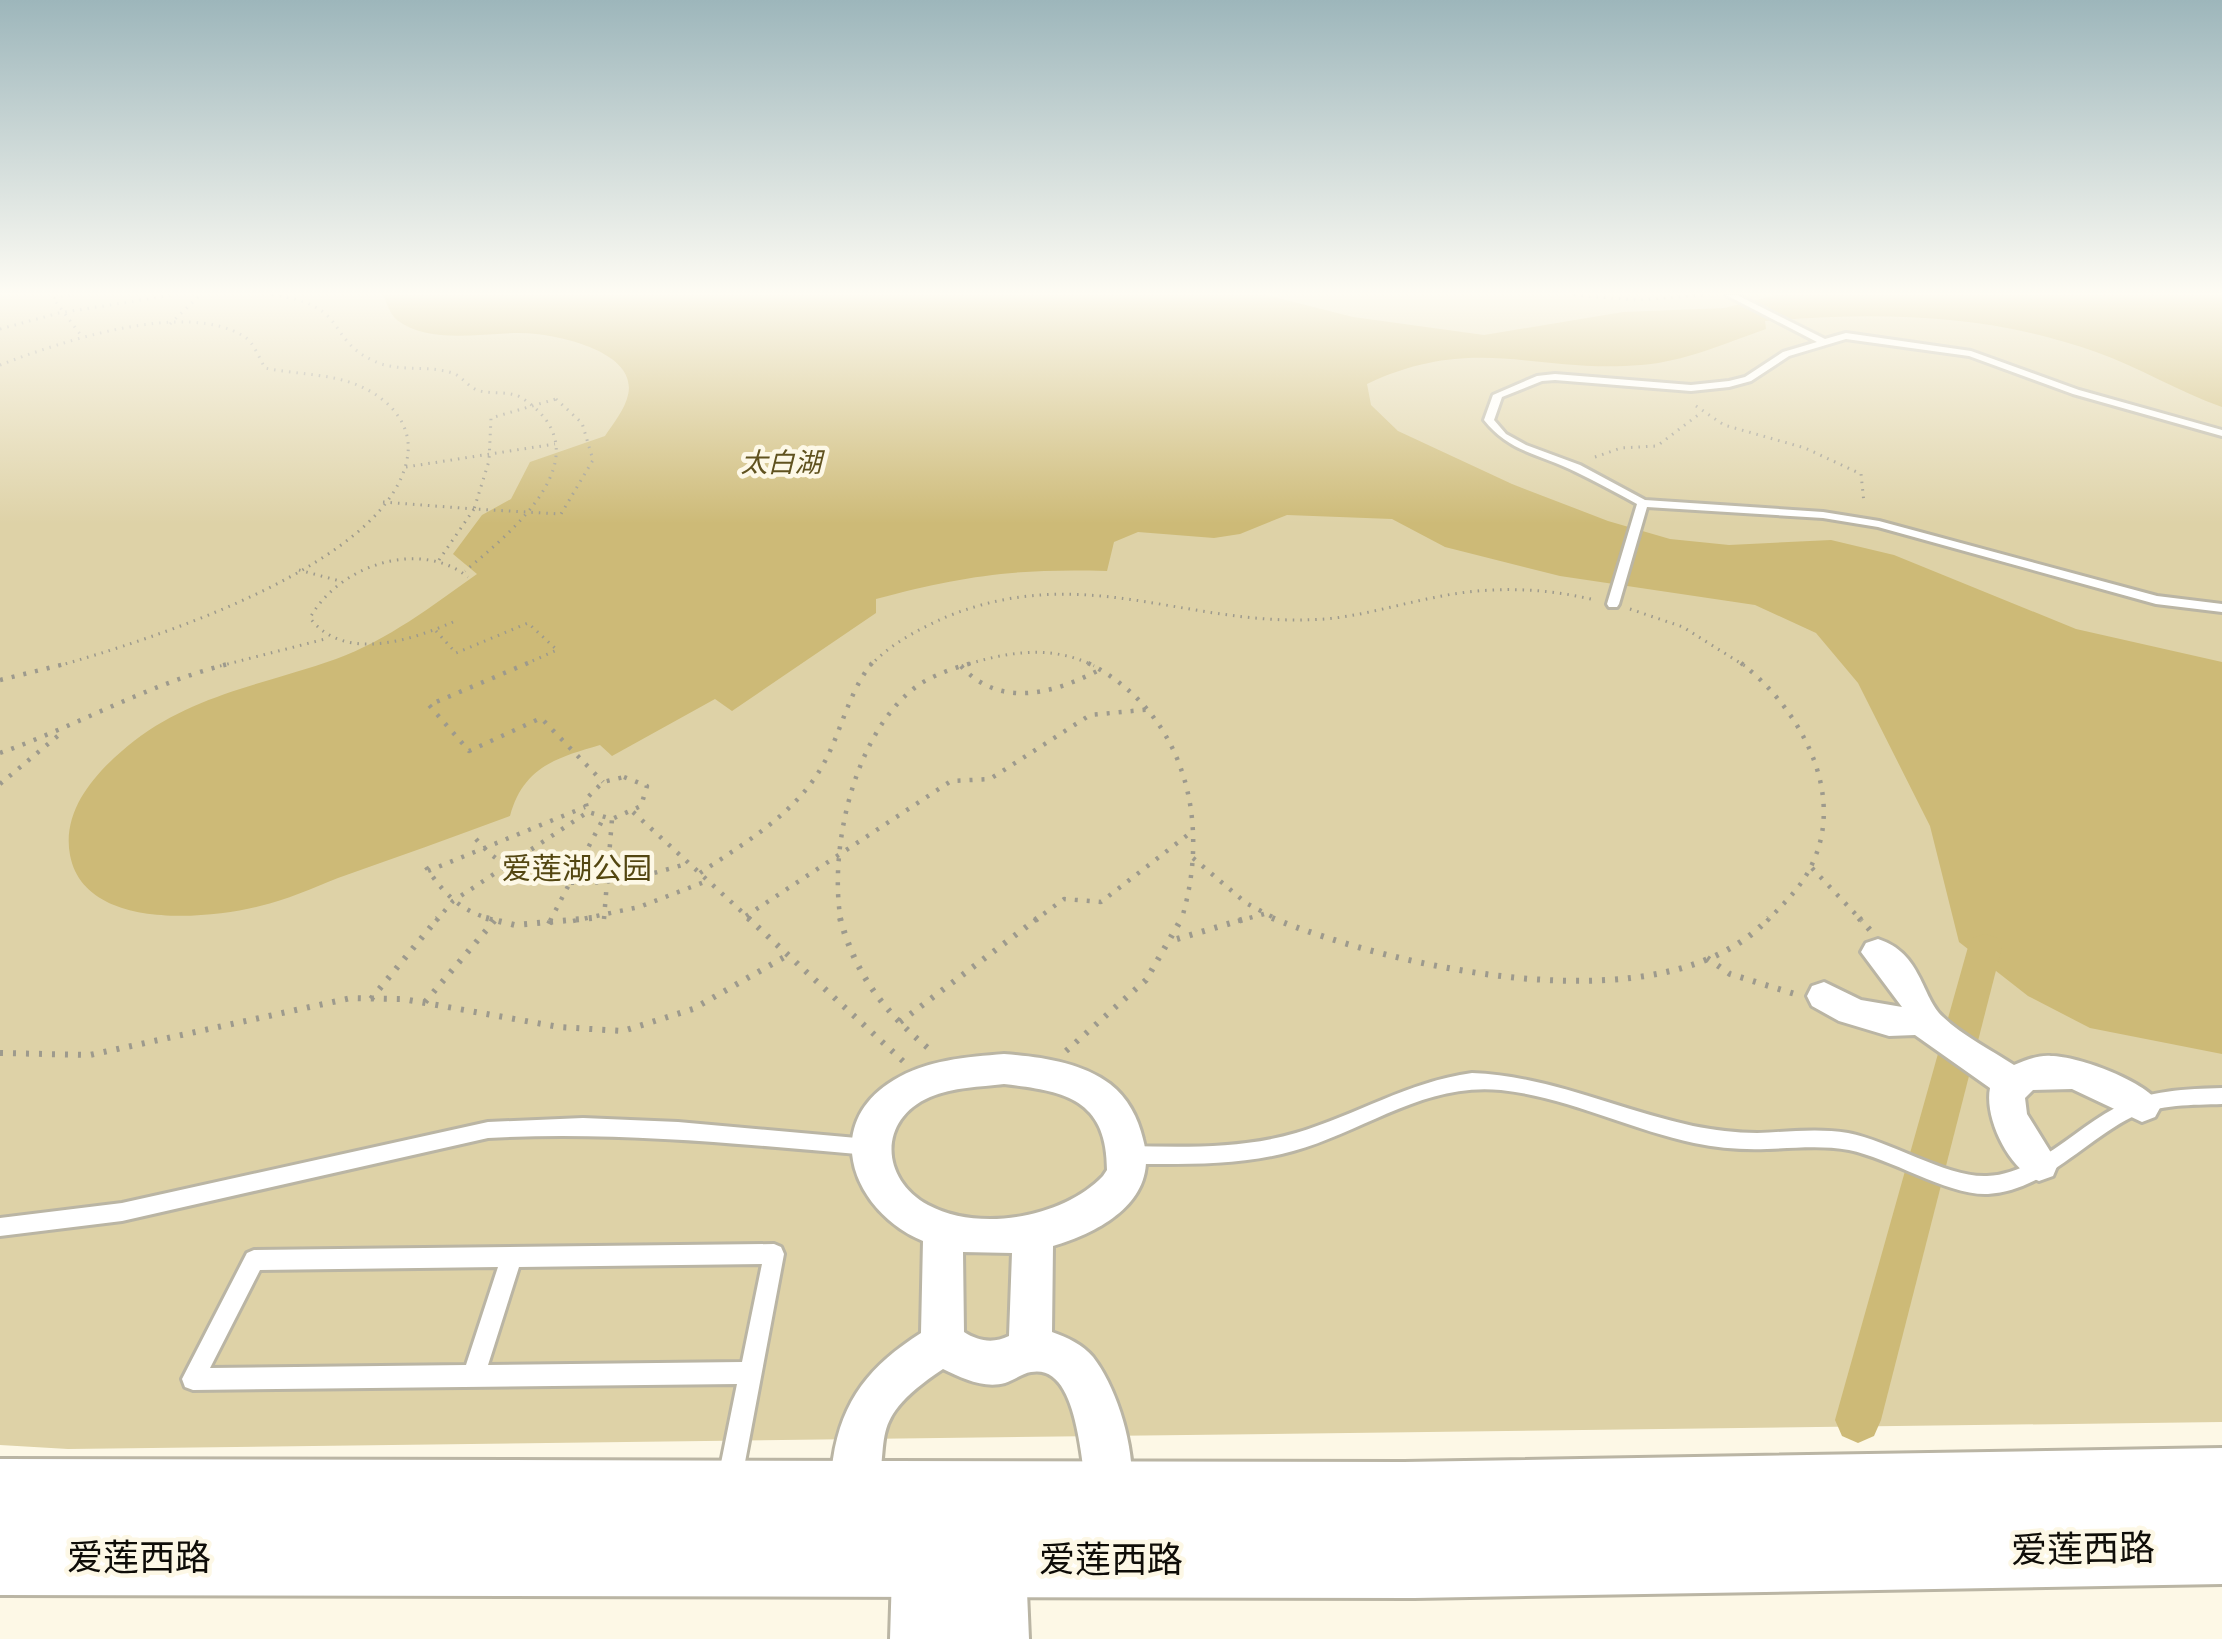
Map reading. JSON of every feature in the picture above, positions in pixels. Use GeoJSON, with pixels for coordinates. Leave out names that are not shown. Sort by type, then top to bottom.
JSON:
{"type":"FeatureCollection","features":[{"type":"Feature","properties":{"kind":"main road","name":"爱莲西路"},"geometry":{"type":"LineString","coordinates":[[0,1497],[852,1499],[959,1528],[1110,1499],[1405,1500],[2222,1486]]}},
{"type":"Feature","properties":{"kind":"main road","name":"爱莲西路"},"geometry":{"type":"LineString","coordinates":[[0,1556],[959,1528],[1414,1559],[2222,1545]]}},
{"type":"Feature","properties":{"kind":"main road"},"geometry":{"type":"LineString","coordinates":[[926,1639],[959,1528]]}},
{"type":"Feature","properties":{"kind":"main road"},"geometry":{"type":"LineString","coordinates":[[959,1528],[993,1639]]}},
{"type":"Feature","properties":{"kind":"street"},"geometry":{"type":"LineString","coordinates":[[1878,952],[1905,979],[1922,1021]]}},
{"type":"Feature","properties":{"kind":"street"},"geometry":{"type":"LineString","coordinates":[[1824,996],[1851,1011],[1889,1022],[1922,1021],[2013,1084]]}},
{"type":"Feature","properties":{"kind":"street"},"geometry":{"type":"LineString","coordinates":[[2038,1164],[2009,1118],[2006,1093],[2019,1076],[2046,1070],[2076,1073],[2142,1106]]}},
{"type":"Feature","properties":{"kind":"street"},"geometry":{"type":"LineString","coordinates":[[1036,1071],[1091,1088],[1106,1101],[1125,1133],[1127,1176],[1098,1207],[1078,1219],[1033,1231],[943,1230],[910,1217],[878,1185],[869,1147],[889,1105],[941,1079],[1036,1071]]}},
{"type":"Feature","properties":{"kind":"street"},"geometry":{"type":"LineString","coordinates":[[942,1344],[943,1230]]}},
{"type":"Feature","properties":{"kind":"street"},"geometry":{"type":"LineString","coordinates":[[1030,1348],[1033,1231]]}},
{"type":"Feature","properties":{"kind":"street"},"geometry":{"type":"LineString","coordinates":[[942,1344],[974,1364],[1008,1363],[1030,1348]]}},
{"type":"Feature","properties":{"kind":"street"},"geometry":{"type":"LineString","coordinates":[[852,1499],[857,1436],[872,1398],[897,1372],[942,1344]]}},
{"type":"Feature","properties":{"kind":"street"},"geometry":{"type":"LineString","coordinates":[[1030,1348],[1065,1360],[1088,1394],[1099,1416],[1110,1499]]}},
{"type":"Feature","properties":{"kind":"lane"},"geometry":{"type":"LineString","coordinates":[[1759,371],[1748,379],[1691,388],[1540,378],[1498,395],[1489,420],[1502,436],[1576,467],[1643,503],[1861,521],[2156,600],[2222,608]]}},
{"type":"Feature","properties":{"kind":"lane"},"geometry":{"type":"LineString","coordinates":[[2019,371],[2222,433]]}},
{"type":"Feature","properties":{"kind":"lane"},"geometry":{"type":"LineString","coordinates":[[1613,604],[1643,503]]}},
{"type":"Feature","properties":{"kind":"lane"},"geometry":{"type":"LineString","coordinates":[[1129,1155],[1222,1156],[1297,1142],[1451,1081],[1500,1082],[1662,1128],[1726,1140],[1788,1137],[1847,1142],[1982,1186],[2012,1180],[2128,1109],[2222,1096]]}},
{"type":"Feature","properties":{"kind":"lane"},"geometry":{"type":"LineString","coordinates":[[0,1226],[122,1212],[488,1130],[533,1126],[869,1147]]}},
{"type":"Feature","properties":{"kind":"lane"},"geometry":{"type":"LineString","coordinates":[[726,1498],[752,1373],[774,1254],[254,1260],[193,1379],[752,1373]]}},
{"type":"Feature","properties":{"kind":"lane"},"geometry":{"type":"LineString","coordinates":[[473,1376],[512,1257]]}},
{"type":"Feature","properties":{"kind":"path"},"geometry":{"type":"LineString","coordinates":[[0,680],[155,637],[242,601],[299,570],[350,534],[383,502],[406,467],[410,437],[399,415],[381,398],[333,378],[289,371]]}},
{"type":"Feature","properties":{"kind":"path"},"geometry":{"type":"LineString","coordinates":[[328,638],[315,630],[310,618],[313,605],[340,581],[392,562],[439,560],[466,574],[532,513],[551,483],[555,444],[531,406],[518,395],[475,390],[455,374],[436,371]]}},
{"type":"Feature","properties":{"kind":"path"},"geometry":{"type":"LineString","coordinates":[[1691,388],[1702,412],[1724,425],[1804,448],[1861,474],[1866,488],[1861,521]]}},
{"type":"Feature","properties":{"kind":"path"},"geometry":{"type":"LineString","coordinates":[[383,502],[478,509],[532,513],[561,514],[593,460],[582,423],[556,399],[491,418],[493,454],[478,509],[439,560]]}},
{"type":"Feature","properties":{"kind":"path"},"geometry":{"type":"LineString","coordinates":[[1576,467],[1621,448],[1657,446],[1702,412]]}},
{"type":"Feature","properties":{"kind":"path"},"geometry":{"type":"LineString","coordinates":[[406,467],[555,444]]}},
{"type":"Feature","properties":{"kind":"path"},"geometry":{"type":"LineString","coordinates":[[299,570],[340,581]]}},
{"type":"Feature","properties":{"kind":"path"},"geometry":{"type":"LineString","coordinates":[[700,873],[752,837],[808,788],[824,766],[861,674],[884,652],[956,613],[997,601],[1065,592],[1099,592],[1280,619],[1328,619],[1488,590],[1584,597],[1680,624],[1720,645],[1762,676],[1814,758],[1828,823],[1812,868],[1784,910],[1731,948],[1674,970],[1605,980],[1515,981],[1362,946],[1264,914],[1193,858]]}},
{"type":"Feature","properties":{"kind":"path"},"geometry":{"type":"LineString","coordinates":[[0,752],[65,730],[170,678],[328,638],[384,643],[436,631],[453,622]]}},
{"type":"Feature","properties":{"kind":"path"},"geometry":{"type":"LineString","coordinates":[[436,631],[456,653],[528,623],[557,650],[429,705],[469,751],[541,718],[603,782]]}},
{"type":"Feature","properties":{"kind":"path"},"geometry":{"type":"LineString","coordinates":[[941,1079],[883,1008],[853,961],[835,896],[840,819],[897,704],[919,684],[988,655],[1035,650],[1103,668],[1153,709],[1179,750],[1194,830],[1189,896],[1175,940],[1152,978],[1105,1023],[1036,1071]]}},
{"type":"Feature","properties":{"kind":"path"},"geometry":{"type":"LineString","coordinates":[[960,665],[983,687],[1035,693],[1070,687],[1103,668]]}},
{"type":"Feature","properties":{"kind":"path"},"geometry":{"type":"LineString","coordinates":[[746,916],[951,782],[991,779],[1090,715],[1153,709]]}},
{"type":"Feature","properties":{"kind":"path"},"geometry":{"type":"LineString","coordinates":[[0,784],[65,730]]}},
{"type":"Feature","properties":{"kind":"path"},"geometry":{"type":"LineString","coordinates":[[370,998],[453,901],[586,809],[588,793],[603,782],[624,777],[647,786],[647,800],[633,812],[612,819],[586,809],[427,869],[434,886],[453,901],[495,920],[549,924],[604,919],[644,909],[707,881]]}},
{"type":"Feature","properties":{"kind":"path"},"geometry":{"type":"LineString","coordinates":[[633,812],[788,955],[941,1079]]}},
{"type":"Feature","properties":{"kind":"path"},"geometry":{"type":"LineString","coordinates":[[549,924],[603,818]]}},
{"type":"Feature","properties":{"kind":"path"},"geometry":{"type":"LineString","coordinates":[[604,919],[612,819]]}},
{"type":"Feature","properties":{"kind":"path"},"geometry":{"type":"LineString","coordinates":[[899,1022],[1064,899],[1101,902],[1194,830]]}},
{"type":"Feature","properties":{"kind":"path"},"geometry":{"type":"LineString","coordinates":[[476,839],[481,849],[506,867],[571,882],[645,878],[689,863]]}},
{"type":"Feature","properties":{"kind":"path"},"geometry":{"type":"LineString","coordinates":[[1812,868],[1861,917],[1878,952]]}},
{"type":"Feature","properties":{"kind":"path"},"geometry":{"type":"LineString","coordinates":[[1175,940],[1264,914]]}},
{"type":"Feature","properties":{"kind":"path"},"geometry":{"type":"LineString","coordinates":[[424,1003],[495,920]]}},
{"type":"Feature","properties":{"kind":"path"},"geometry":{"type":"LineString","coordinates":[[0,1053],[72,1057],[128,1051],[305,1005],[370,998],[626,1032],[660,1024],[788,955]]}},
{"type":"Feature","properties":{"kind":"path"},"geometry":{"type":"LineString","coordinates":[[1707,957],[1756,985],[1824,996]]}},
{"type":"Feature","properties":{"kind":"green space","name":"爱莲湖公园"},"geometry":{"type":"Polygon","coordinates":[[[0,371],[2222,371],[2222,1422],[68,1449],[0,1445],[0,371]]]}},
{"type":"Feature","properties":{"kind":"water","name":"太白湖"},"geometry":{"type":"Polygon","coordinates":[[[623,371],[1400,371],[1367,384],[1371,405],[1398,431],[1512,484],[1608,521],[1670,539],[1729,545],[1831,540],[1894,555],[2076,629],[2222,662],[2222,1054],[2090,1028],[2028,996],[1959,942],[1930,826],[1858,683],[1816,633],[1755,605],[1560,576],[1445,547],[1392,519],[1287,515],[1240,534],[1214,538],[1138,532],[1114,542],[1107,571],[990,575],[876,599],[876,613],[732,711],[715,699],[612,756],[600,745],[569,755],[532,776],[510,816],[260,906],[209,914],[149,914],[98,897],[80,879],[70,855],[71,821],[86,790],[108,763],[181,712],[355,651],[392,632],[477,574],[453,554],[482,515],[511,499],[530,462],[605,436],[624,406],[628,381],[623,371]]]}},
{"type":"Feature","properties":{"kind":"water","name":"太白湖"},"geometry":{"type":"Polygon","coordinates":[[[2141,371],[2222,371],[2222,407],[2141,371]]]}},
{"type":"Feature","properties":{"kind":"waterway"},"geometry":{"type":"LineString","coordinates":[[1858,1420],[1985,947]]}}]}
